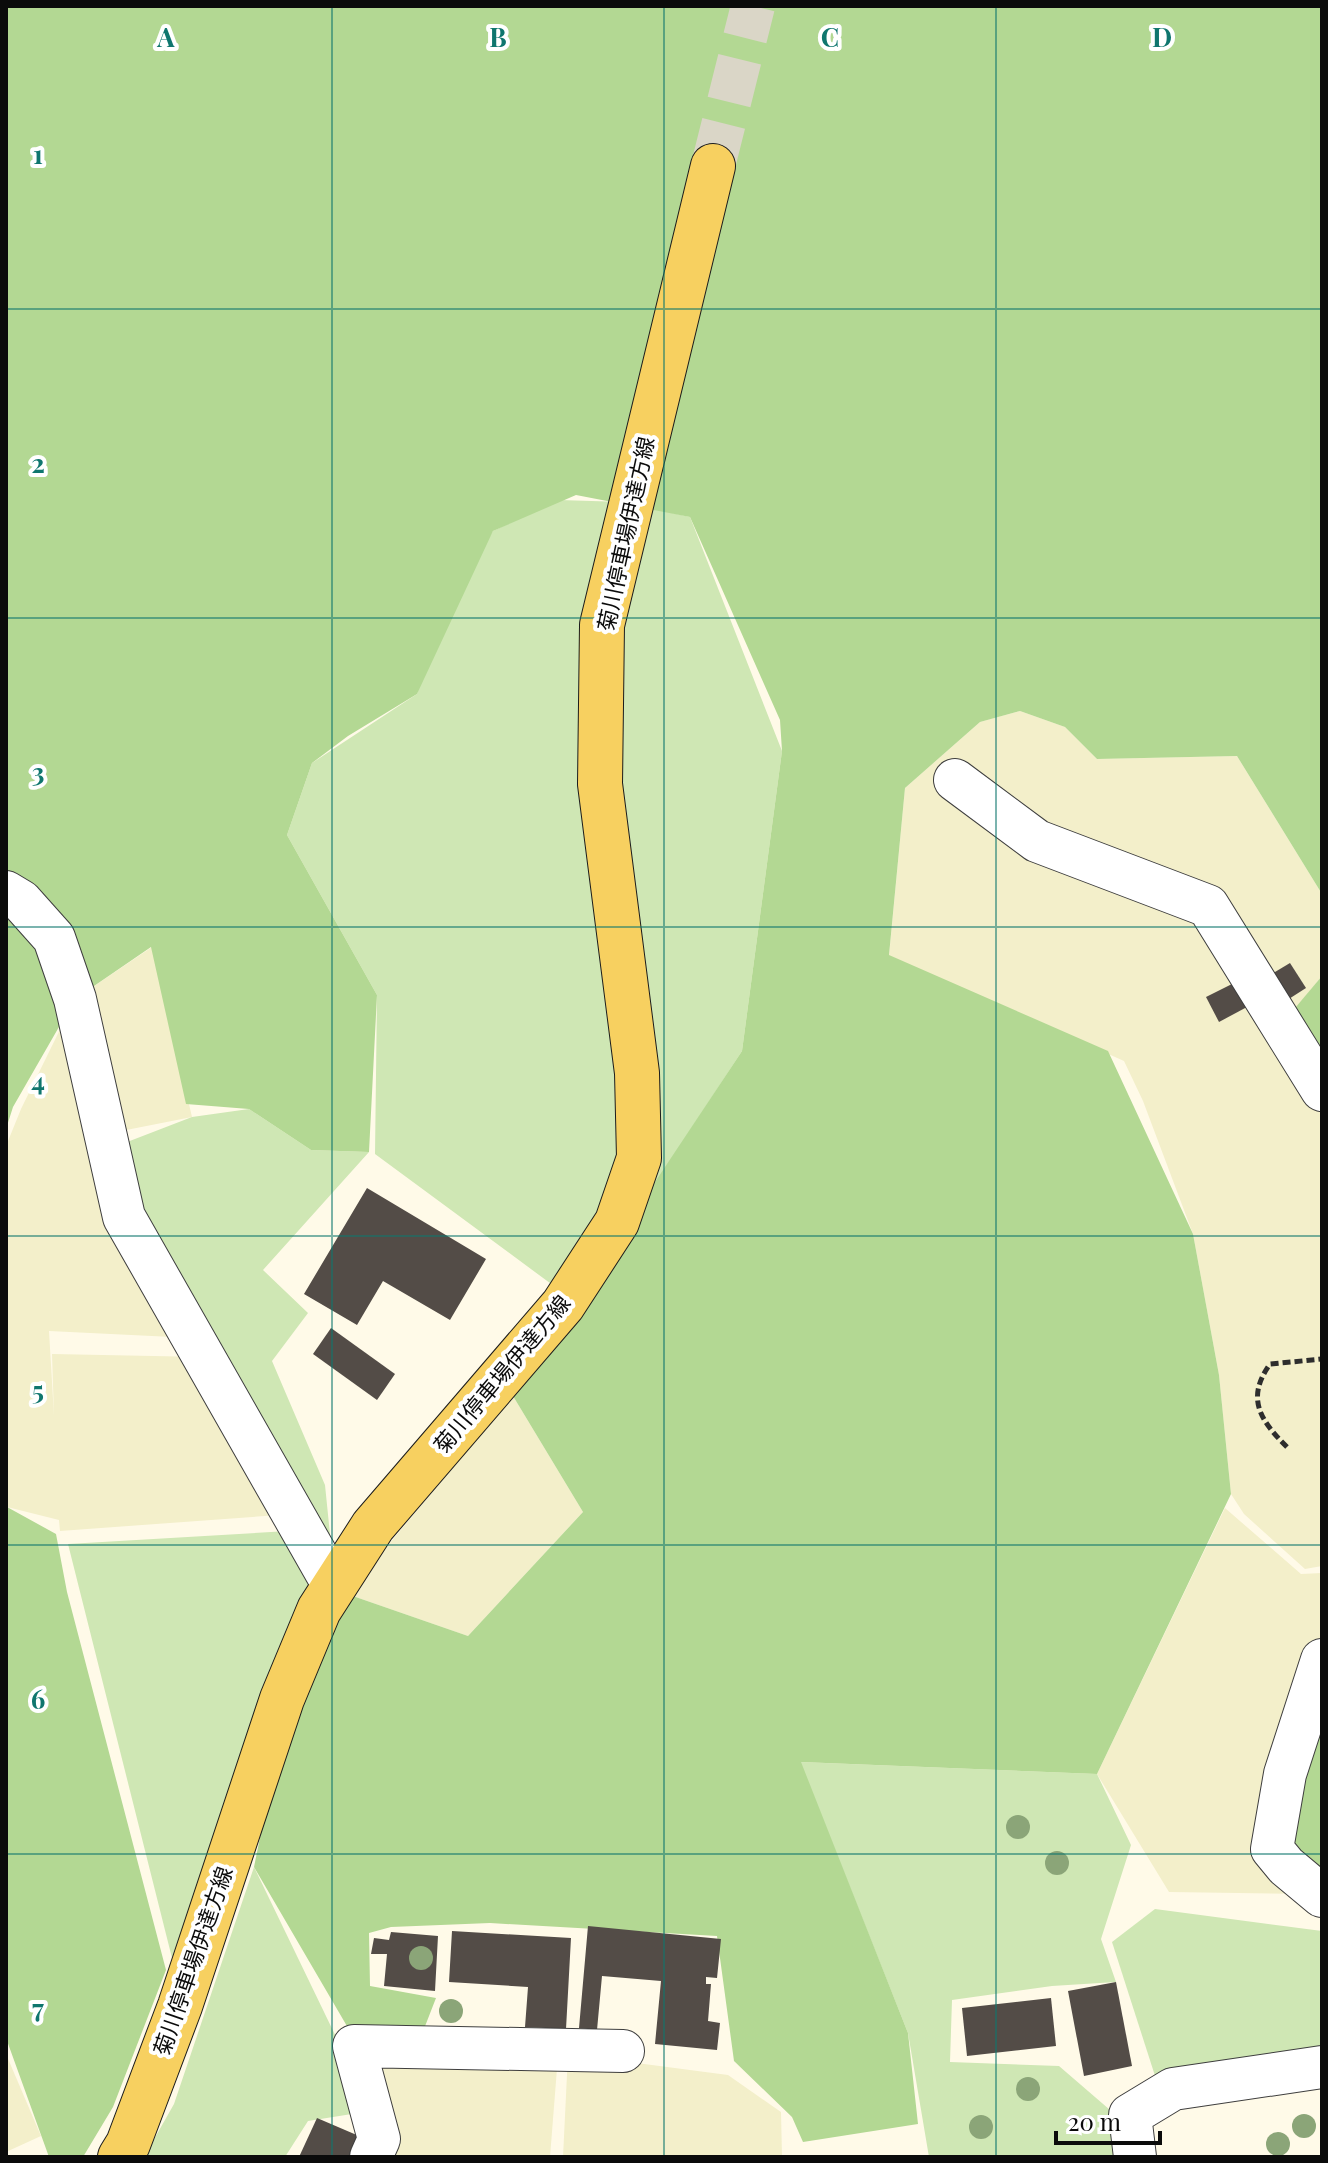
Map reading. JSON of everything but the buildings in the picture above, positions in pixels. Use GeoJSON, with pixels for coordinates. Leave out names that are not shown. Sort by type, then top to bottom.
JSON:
{"type":"FeatureCollection","features":[{"type":"Feature","properties":{"kind":"main road","name":"菊川停車場伊達方線"},"geometry":{"type":"LineString","coordinates":[[120,2157],[128,2144],[180,2006],[282,1699],[319,1610],[373,1526],[563,1305],[617,1222],[639,1158],[637,1073],[600,784],[602,625],[713,166]]}},
{"type":"Feature","properties":{"kind":"street"},"geometry":{"type":"LineString","coordinates":[[955,780],[1037,841],[1208,906],[1322,1090]]}},
{"type":"Feature","properties":{"kind":"street"},"geometry":{"type":"LineString","coordinates":[[6,892],[21,901],[54,938],[75,999],[124,1217],[334,1586]]}},
{"type":"Feature","properties":{"kind":"street"},"geometry":{"type":"LineString","coordinates":[[1322,1660],[1285,1774],[1272,1849],[1286,1866],[1322,1896]]}},
{"type":"Feature","properties":{"kind":"street"},"geometry":{"type":"LineString","coordinates":[[371,2157],[379,2139],[354,2046],[623,2051]]}},
{"type":"Feature","properties":{"kind":"street"},"geometry":{"type":"LineString","coordinates":[[1135,2157],[1130,2115],[1173,2089],[1322,2067]]}},
{"type":"Feature","properties":{"kind":"path"},"geometry":{"type":"LineString","coordinates":[[1287,1447],[1266,1425],[1259,1412],[1261,1376],[1270,1364],[1322,1359]]}},
{"type":"Feature","properties":{"kind":"shaded area"},"geometry":{"type":"Polygon","coordinates":[[[1020,711],[1065,727],[1097,759],[1237,756],[1322,894],[1322,976],[1286,1021],[1322,1092],[1322,1566],[1305,1569],[1244,1514],[1231,1494],[1219,1375],[1193,1234],[1143,1101],[1124,1061],[889,956],[905,788],[980,722],[1020,711]]]}},
{"type":"Feature","properties":{"kind":"shaded area"},"geometry":{"type":"Polygon","coordinates":[[[152,947],[192,1117],[106,1134],[193,1338],[49,1331],[54,1416],[52,1354],[204,1357],[293,1514],[60,1531],[59,1520],[7,1507],[6,1146],[75,999],[152,947]]]}},
{"type":"Feature","properties":{"kind":"shaded area"},"geometry":{"type":"Polygon","coordinates":[[[513,1396],[583,1512],[468,1636],[347,1594],[513,1396]]]}},
{"type":"Feature","properties":{"kind":"shaded area"},"geometry":{"type":"Polygon","coordinates":[[[1225,1508],[1301,1574],[1322,1573],[1322,1650],[1308,1894],[1169,1892],[1097,1774],[1225,1508]]]}},
{"type":"Feature","properties":{"kind":"shaded area"},"geometry":{"type":"Polygon","coordinates":[[[6,2054],[41,2136],[6,2152],[6,2054]]]}},
{"type":"Feature","properties":{"kind":"shaded area"},"geometry":{"type":"Polygon","coordinates":[[[568,2054],[728,2075],[781,2112],[782,2157],[563,2157],[568,2054]]]}},
{"type":"Feature","properties":{"kind":"shaded area"},"geometry":{"type":"Polygon","coordinates":[[[558,2056],[550,2157],[386,2157],[367,2058],[558,2056]]]}},
{"type":"Feature","properties":{"kind":"green space"},"geometry":{"type":"Polygon","coordinates":[[[6,6],[1322,6],[1322,894],[1237,756],[1097,759],[1065,727],[1020,711],[980,722],[905,788],[889,955],[1108,1051],[1193,1234],[1219,1375],[1231,1494],[1097,1774],[801,1762],[908,2033],[918,2124],[803,2142],[792,2117],[734,2061],[717,1936],[490,1923],[391,1927],[369,1933],[370,1986],[436,1998],[422,2034],[351,2033],[254,1867],[275,1764],[347,1594],[468,1636],[583,1512],[513,1396],[742,1051],[782,751],[780,720],[690,517],[576,495],[493,531],[417,694],[348,736],[312,763],[287,835],[377,995],[369,1152],[311,1150],[249,1109],[186,1104],[151,947],[75,999],[13,1107],[6,1129],[6,6]]]}},
{"type":"Feature","properties":{"kind":"green space"},"geometry":{"type":"Polygon","coordinates":[[[559,500],[624,502],[690,517],[782,751],[742,1051],[577,1303],[375,1154],[377,995],[287,835],[312,763],[417,694],[437,630],[493,531],[559,500]]]}},
{"type":"Feature","properties":{"kind":"green space"},"geometry":{"type":"Polygon","coordinates":[[[1322,976],[1322,1092],[1285,1020],[1322,976]]]}},
{"type":"Feature","properties":{"kind":"green space"},"geometry":{"type":"Polygon","coordinates":[[[249,1109],[311,1150],[369,1152],[263,1270],[308,1313],[272,1361],[325,1485],[331,1544],[109,1149],[192,1117],[249,1109]]]}},
{"type":"Feature","properties":{"kind":"green space"},"geometry":{"type":"Polygon","coordinates":[[[6,1502],[7,1507],[56,1534],[67,1592],[166,1970],[113,2107],[83,2157],[49,2157],[6,2038],[6,1502]]]}},
{"type":"Feature","properties":{"kind":"green space"},"geometry":{"type":"Polygon","coordinates":[[[288,1531],[318,1590],[279,1647],[172,1958],[68,1544],[288,1531]]]}},
{"type":"Feature","properties":{"kind":"green space"},"geometry":{"type":"Polygon","coordinates":[[[1322,1692],[1322,1871],[1273,1851],[1322,1692]]]}},
{"type":"Feature","properties":{"kind":"green space"},"geometry":{"type":"Polygon","coordinates":[[[800,1762],[1097,1774],[1131,1845],[1101,1939],[1116,1982],[1052,1986],[952,2000],[950,2062],[1059,2066],[1117,2116],[1120,2157],[929,2157],[908,2033],[800,1762]]]}},
{"type":"Feature","properties":{"kind":"green space"},"geometry":{"type":"Polygon","coordinates":[[[254,1867],[339,2043],[358,2113],[308,2121],[285,2157],[144,2157],[174,2104],[254,1867]]]}},
{"type":"Feature","properties":{"kind":"green space"},"geometry":{"type":"Polygon","coordinates":[[[1155,1909],[1322,1931],[1322,2056],[1157,2082],[1112,1942],[1155,1909]]]}},
{"type":"Feature","properties":{"kind":"tunnel"},"geometry":{"type":"LineString","coordinates":[[713,166],[753,6]]}}]}
